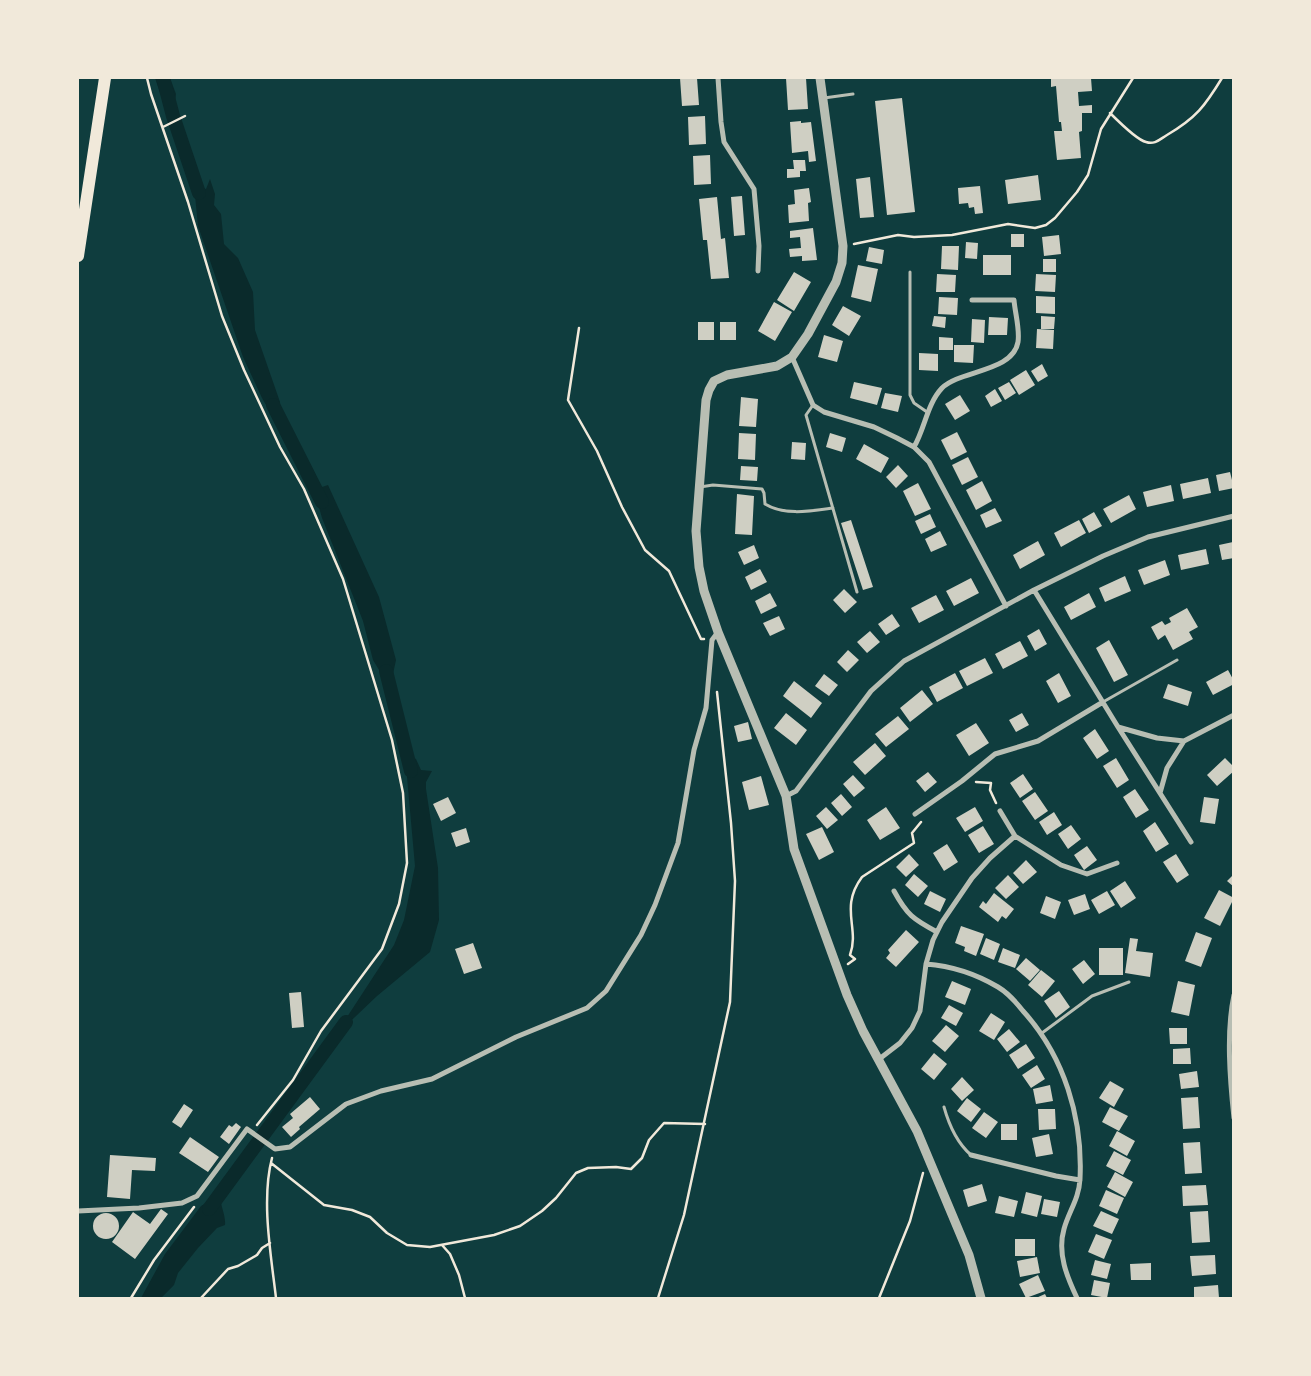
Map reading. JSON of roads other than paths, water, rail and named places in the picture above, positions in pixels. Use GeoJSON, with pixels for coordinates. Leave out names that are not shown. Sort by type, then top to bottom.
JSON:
{"type":"FeatureCollection","features":[{"type":"Feature","properties":{"kind":"highway"},"geometry":{"type":"LineString","coordinates":[[78,256],[105,78]]}},
{"type":"Feature","properties":{"kind":"street"},"geometry":{"type":"LineString","coordinates":[[718,78],[724,142],[754,189],[759,246],[758,271]]}},
{"type":"Feature","properties":{"kind":"street"},"geometry":{"type":"LineString","coordinates":[[820,78],[843,246],[842,263],[836,282],[808,334],[792,357],[777,366],[727,375],[714,381],[709,390],[706,400],[696,531],[699,567],[704,590],[718,632],[786,796],[794,849],[847,995],[878,1060],[917,1131],[969,1255],[981,1298]]}},
{"type":"Feature","properties":{"kind":"street"},"geometry":{"type":"LineString","coordinates":[[914,447],[934,398],[943,387],[952,381],[989,369],[1005,360],[1014,353],[1018,343],[1014,300],[972,300]]}},
{"type":"Feature","properties":{"kind":"street"},"geometry":{"type":"LineString","coordinates":[[792,357],[813,406],[824,412],[874,427],[914,447],[929,462],[1006,606]]}},
{"type":"Feature","properties":{"kind":"street"},"geometry":{"type":"LineString","coordinates":[[786,796],[796,791],[871,691],[904,661],[1034,590],[1103,556],[1148,537],[1234,516]]}},
{"type":"Feature","properties":{"kind":"street"},"geometry":{"type":"LineString","coordinates":[[1034,590],[1191,842]]}},
{"type":"Feature","properties":{"kind":"street"},"geometry":{"type":"LineString","coordinates":[[78,1211],[139,1208],[182,1203],[197,1196],[247,1129],[273,1147],[290,1146],[346,1104],[381,1091],[432,1079],[516,1038],[587,1008],[606,991],[641,936],[678,843],[694,750],[706,708],[712,640],[718,632]]}},
{"type":"Feature","properties":{"kind":"street"},"geometry":{"type":"LineString","coordinates":[[916,814],[962,782],[995,754],[1038,741],[1103,702]]}},
{"type":"Feature","properties":{"kind":"street"},"geometry":{"type":"LineString","coordinates":[[1160,793],[1167,768],[1184,741],[1234,715]]}},
{"type":"Feature","properties":{"kind":"street"},"geometry":{"type":"LineString","coordinates":[[1118,727],[1157,738],[1184,741]]}},
{"type":"Feature","properties":{"kind":"street"},"geometry":{"type":"LineString","coordinates":[[1000,811],[1015,836],[1061,865],[1086,874],[1117,863]]}},
{"type":"Feature","properties":{"kind":"street"},"geometry":{"type":"LineString","coordinates":[[878,1060],[900,1043],[912,1028],[920,1011],[926,964],[937,932],[946,915],[972,878],[990,858],[1015,836]]}},
{"type":"Feature","properties":{"kind":"street"},"geometry":{"type":"LineString","coordinates":[[894,891],[910,916],[937,932]]}},
{"type":"Feature","properties":{"kind":"street"},"geometry":{"type":"LineString","coordinates":[[926,964],[946,966],[983,979],[1000,988],[1042,1033],[1063,1073],[1070,1093],[1080,1140],[1080,1180],[1077,1199],[1064,1230],[1062,1250],[1065,1269],[1077,1298]]}},
{"type":"Feature","properties":{"kind":"street"},"geometry":{"type":"LineString","coordinates":[[1234,995],[1230,1011],[1231,1091],[1234,1118]]}},
{"type":"Feature","properties":{"kind":"street"},"geometry":{"type":"LineString","coordinates":[[971,1155],[1080,1180]]}},
{"type":"Feature","properties":{"kind":"lane"},"geometry":{"type":"LineString","coordinates":[[823,98],[853,94]]}},
{"type":"Feature","properties":{"kind":"lane"},"geometry":{"type":"LineString","coordinates":[[910,272],[910,395],[914,403],[928,413]]}},
{"type":"Feature","properties":{"kind":"lane"},"geometry":{"type":"LineString","coordinates":[[813,406],[806,416],[857,592]]}},
{"type":"Feature","properties":{"kind":"lane"},"geometry":{"type":"LineString","coordinates":[[699,488],[713,485],[762,489],[765,504],[785,511],[833,508]]}},
{"type":"Feature","properties":{"kind":"lane"},"geometry":{"type":"LineString","coordinates":[[1103,702],[1177,660]]}},
{"type":"Feature","properties":{"kind":"lane"},"geometry":{"type":"LineString","coordinates":[[1042,1033],[1092,996],[1129,982]]}},
{"type":"Feature","properties":{"kind":"lane"},"geometry":{"type":"LineString","coordinates":[[944,1107],[948,1123],[963,1148],[971,1155]]}},
{"type":"Feature","properties":{"kind":"water"},"geometry":{"type":"Polygon","coordinates":[[[155,78],[170,78],[176,94],[173,116],[165,107],[155,78]]]}},
{"type":"Feature","properties":{"kind":"water"},"geometry":{"type":"Polygon","coordinates":[[[193,175],[201,187],[206,189],[210,179],[215,194],[214,205],[221,214],[224,244],[238,258],[253,292],[255,330],[280,402],[281,422],[271,414],[243,357],[198,226],[193,175]]]}},
{"type":"Feature","properties":{"kind":"water"},"geometry":{"type":"Polygon","coordinates":[[[328,485],[379,597],[396,660],[390,688],[373,660],[363,621],[322,518],[313,486],[322,487],[328,485]]]}},
{"type":"Feature","properties":{"kind":"water"},"geometry":{"type":"Polygon","coordinates":[[[407,754],[416,759],[421,770],[432,771],[426,782],[426,789],[438,868],[439,920],[430,952],[377,996],[334,1037],[394,945],[404,920],[415,866],[407,777],[407,754]]]}},
{"type":"Feature","properties":{"kind":"water"},"geometry":{"type":"Polygon","coordinates":[[[221,1194],[225,1225],[217,1228],[198,1248],[178,1273],[174,1285],[161,1298],[141,1298],[165,1254],[201,1206],[221,1194]]]}},
{"type":"Feature","properties":{"kind":"waterway"},"geometry":{"type":"LineString","coordinates":[[163,78],[173,116],[199,193]]}},
{"type":"Feature","properties":{"kind":"waterway"},"geometry":{"type":"LineString","coordinates":[[273,405],[322,502]]}},
{"type":"Feature","properties":{"kind":"waterway"},"geometry":{"type":"LineString","coordinates":[[386,671],[411,771]]}},
{"type":"Feature","properties":{"kind":"waterway"},"geometry":{"type":"LineString","coordinates":[[209,1209],[346,1022]]}}]}
